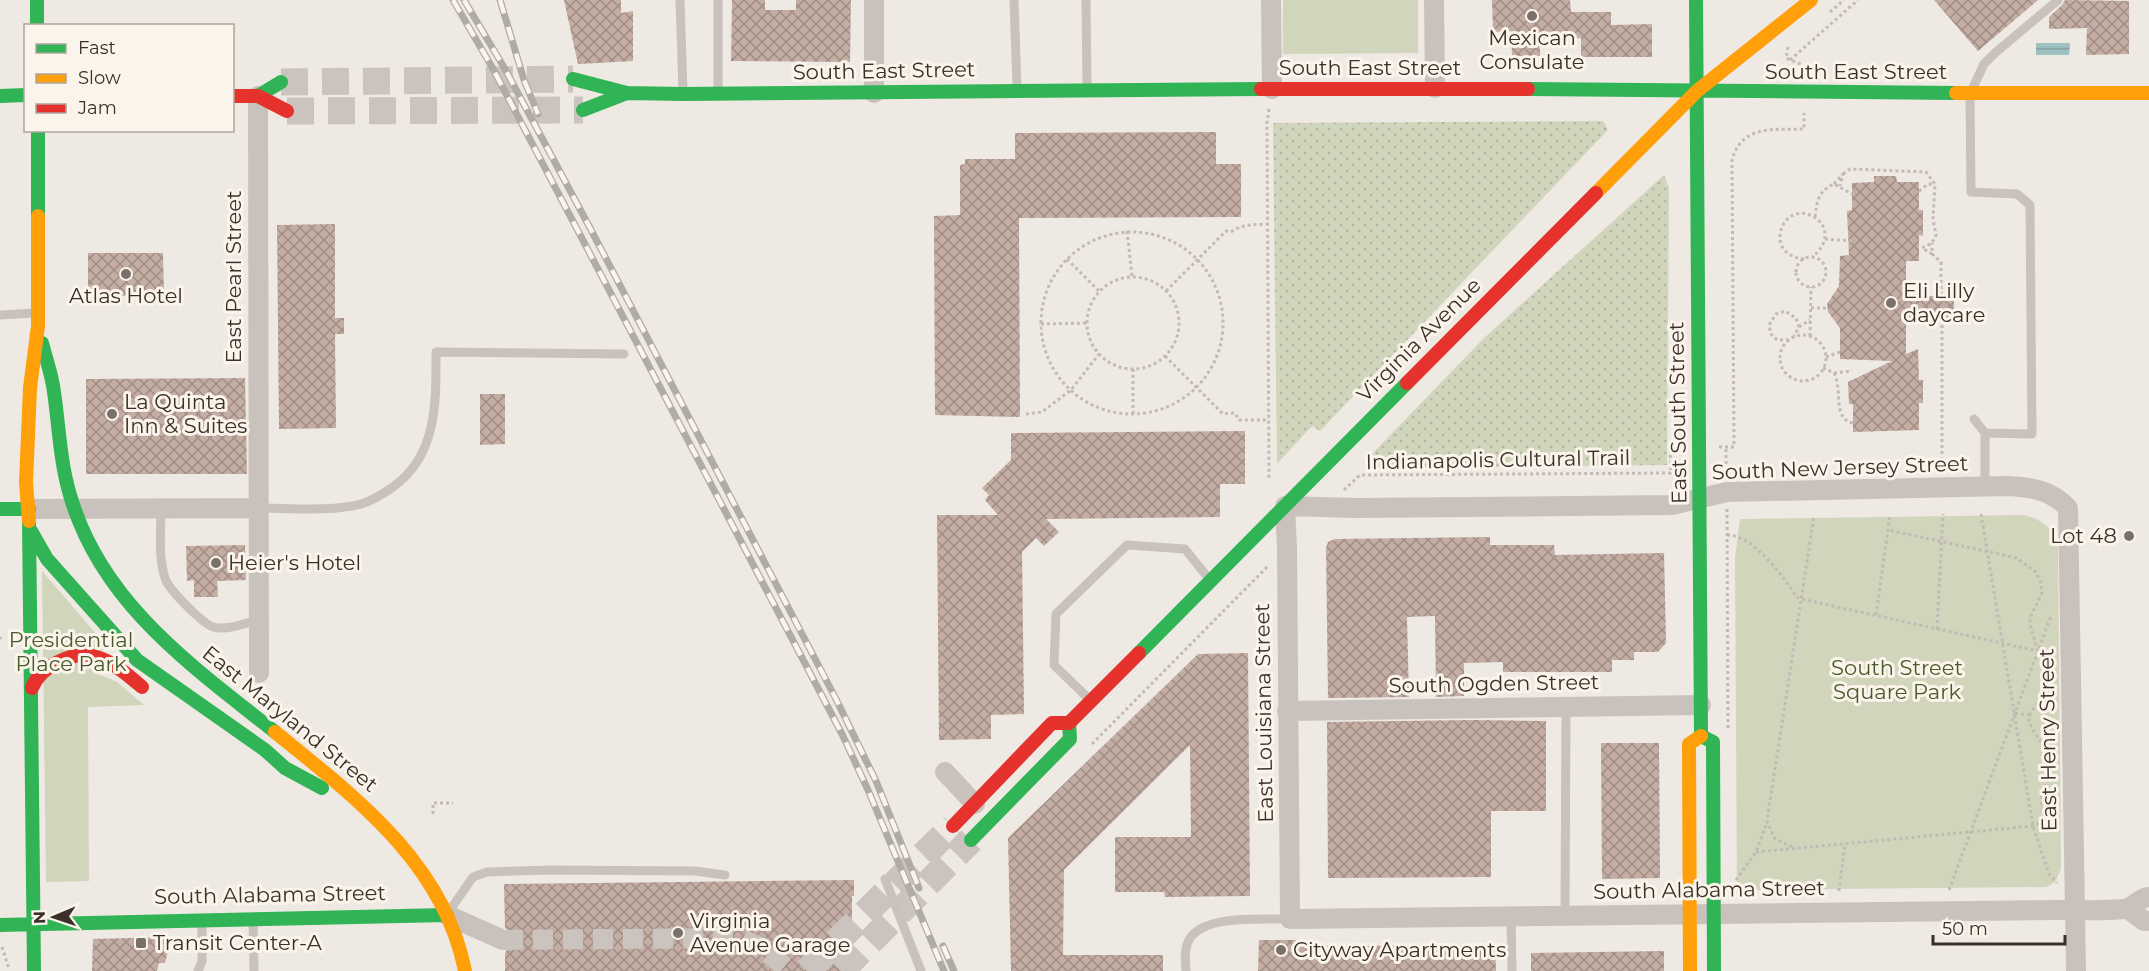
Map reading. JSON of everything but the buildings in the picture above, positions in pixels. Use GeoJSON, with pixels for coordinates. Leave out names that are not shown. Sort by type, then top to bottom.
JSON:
{"type":"FeatureCollection","features":[{"type":"Feature","properties":{"kind":"main road"},"geometry":{"type":"LineString","coordinates":[[37,0],[38,24]]}},
{"type":"Feature","properties":{"kind":"main road","name":"East South Street"},"geometry":{"type":"LineString","coordinates":[[1696,0],[1701,736]]}},
{"type":"Feature","properties":{"kind":"main road","name":"Virginia Avenue"},"geometry":{"type":"LineString","coordinates":[[953,826],[1052,723],[1069,723],[1697,91],[1811,0]]}},
{"type":"Feature","properties":{"kind":"main road","name":"South East Street"},"geometry":{"type":"LineString","coordinates":[[573,79],[627,93],[683,94],[874,93],[1087,88],[1435,87],[1804,93],[2149,93]]}},
{"type":"Feature","properties":{"kind":"main road"},"geometry":{"type":"LineString","coordinates":[[258,96],[281,82]]}},
{"type":"Feature","properties":{"kind":"main road","name":"South East Street"},"geometry":{"type":"LineString","coordinates":[[583,110],[627,93]]}},
{"type":"Feature","properties":{"kind":"main road"},"geometry":{"type":"LineString","coordinates":[[0,96],[24,95]]}},
{"type":"Feature","properties":{"kind":"main road"},"geometry":{"type":"LineString","coordinates":[[234,96],[258,96],[287,111]]}},
{"type":"Feature","properties":{"kind":"main road"},"geometry":{"type":"LineString","coordinates":[[38,132],[38,320],[30,388],[26,482],[32,535],[47,559],[137,660],[266,750],[285,768]]}},
{"type":"Feature","properties":{"kind":"main road","name":"East Maryland Street"},"geometry":{"type":"LineString","coordinates":[[38,320],[54,390],[63,472],[74,508],[102,569],[148,629],[179,658],[277,733],[373,814],[457,914],[465,971]]}},
{"type":"Feature","properties":{"kind":"main road"},"geometry":{"type":"LineString","coordinates":[[0,509],[29,509]]}},
{"type":"Feature","properties":{"kind":"main road"},"geometry":{"type":"LineString","coordinates":[[29,509],[34,971]]}},
{"type":"Feature","properties":{"kind":"main road"},"geometry":{"type":"LineString","coordinates":[[32,688],[38,675],[57,662],[87,654],[112,663],[150,693]]}},
{"type":"Feature","properties":{"kind":"main road","name":"Virginia Avenue"},"geometry":{"type":"LineString","coordinates":[[971,840],[1070,739],[1069,723]]}},
{"type":"Feature","properties":{"kind":"main road","name":"East South Street"},"geometry":{"type":"LineString","coordinates":[[1701,736],[1713,742],[1714,971]]}},
{"type":"Feature","properties":{"kind":"main road","name":"East South Street"},"geometry":{"type":"LineString","coordinates":[[1690,971],[1689,744],[1701,736]]}},
{"type":"Feature","properties":{"kind":"main road"},"geometry":{"type":"LineString","coordinates":[[238,748],[259,760],[285,768],[373,814]]}},
{"type":"Feature","properties":{"kind":"main road","name":"South Alabama Street"},"geometry":{"type":"LineString","coordinates":[[0,925],[457,914]]}},
{"type":"Feature","properties":{"kind":"street"},"geometry":{"type":"LineString","coordinates":[[874,0],[874,93]]}},
{"type":"Feature","properties":{"kind":"street"},"geometry":{"type":"LineString","coordinates":[[1271,0],[1272,89]]}},
{"type":"Feature","properties":{"kind":"street"},"geometry":{"type":"LineString","coordinates":[[1434,0],[1435,87]]}},
{"type":"Feature","properties":{"kind":"street","name":"East Pearl Street"},"geometry":{"type":"LineString","coordinates":[[258,96],[259,673]]}},
{"type":"Feature","properties":{"kind":"street","name":"South New Jersey Street"},"geometry":{"type":"LineString","coordinates":[[1285,506],[1672,505],[1726,492],[1985,487],[2036,489],[2053,496],[2068,508]]}},
{"type":"Feature","properties":{"kind":"street","name":"East Louisiana Street"},"geometry":{"type":"LineString","coordinates":[[1285,506],[1290,919]]}},
{"type":"Feature","properties":{"kind":"street"},"geometry":{"type":"LineString","coordinates":[[29,509],[259,508]]}},
{"type":"Feature","properties":{"kind":"street","name":"East Henry Street"},"geometry":{"type":"LineString","coordinates":[[2068,508],[2076,971]]}},
{"type":"Feature","properties":{"kind":"street","name":"South Ogden Street"},"geometry":{"type":"LineString","coordinates":[[1287,711],[1701,705]]}},
{"type":"Feature","properties":{"kind":"street"},"geometry":{"type":"LineString","coordinates":[[945,772],[975,804]]}},
{"type":"Feature","properties":{"kind":"street","name":"South Alabama Street"},"geometry":{"type":"LineString","coordinates":[[1290,919],[2128,909],[2143,897],[2149,897]]}},
{"type":"Feature","properties":{"kind":"street"},"geometry":{"type":"LineString","coordinates":[[2128,909],[2144,921],[2149,921]]}},
{"type":"Feature","properties":{"kind":"street","name":"South Alabama Street"},"geometry":{"type":"LineString","coordinates":[[457,914],[503,940]]}},
{"type":"Feature","properties":{"kind":"lane"},"geometry":{"type":"LineString","coordinates":[[680,0],[683,94]]}},
{"type":"Feature","properties":{"kind":"lane"},"geometry":{"type":"LineString","coordinates":[[718,0],[718,94]]}},
{"type":"Feature","properties":{"kind":"lane"},"geometry":{"type":"LineString","coordinates":[[1014,0],[1017,90]]}},
{"type":"Feature","properties":{"kind":"lane"},"geometry":{"type":"LineString","coordinates":[[1086,0],[1087,88]]}},
{"type":"Feature","properties":{"kind":"lane"},"geometry":{"type":"LineString","coordinates":[[1985,433],[2032,434],[2030,205],[2017,194],[1971,192],[1970,94],[1984,64],[2058,0]]}},
{"type":"Feature","properties":{"kind":"lane"},"geometry":{"type":"LineString","coordinates":[[0,315],[38,320]]}},
{"type":"Feature","properties":{"kind":"lane"},"geometry":{"type":"LineString","coordinates":[[259,508],[339,507],[360,504],[372,500],[399,483],[419,459],[430,435],[435,408],[436,352],[624,354]]}},
{"type":"Feature","properties":{"kind":"lane"},"geometry":{"type":"LineString","coordinates":[[1974,419],[1985,433],[1985,487]]}},
{"type":"Feature","properties":{"kind":"lane"},"geometry":{"type":"LineString","coordinates":[[161,508],[165,579],[178,597],[214,627],[234,627],[259,619]]}},
{"type":"Feature","properties":{"kind":"lane"},"geometry":{"type":"LineString","coordinates":[[1090,701],[1054,666],[1056,614],[1128,545],[1185,549],[1211,580]]}},
{"type":"Feature","properties":{"kind":"lane"},"geometry":{"type":"LineString","coordinates":[[1565,916],[1566,707]]}},
{"type":"Feature","properties":{"kind":"lane"},"geometry":{"type":"LineString","coordinates":[[457,914],[472,877],[486,872],[695,871],[725,874]]}},
{"type":"Feature","properties":{"kind":"lane"},"geometry":{"type":"LineString","coordinates":[[885,879],[921,971]]}},
{"type":"Feature","properties":{"kind":"lane"},"geometry":{"type":"LineString","coordinates":[[1511,916],[1512,971]]}},
{"type":"Feature","properties":{"kind":"lane"},"geometry":{"type":"LineString","coordinates":[[253,919],[254,971]]}},
{"type":"Feature","properties":{"kind":"lane"},"geometry":{"type":"LineString","coordinates":[[1186,971],[1186,948],[1190,939],[1199,929],[1208,924],[1221,921],[1290,919]]}},
{"type":"Feature","properties":{"kind":"lane"},"geometry":{"type":"LineString","coordinates":[[198,971],[202,961],[202,920]]}},
{"type":"Feature","properties":{"kind":"path"},"geometry":{"type":"LineString","coordinates":[[1790,60],[1858,0]]}},
{"type":"Feature","properties":{"kind":"path"},"geometry":{"type":"LineString","coordinates":[[1269,479],[1267,122],[1272,89]]}},
{"type":"Feature","properties":{"kind":"path"},"geometry":{"type":"LineString","coordinates":[[1726,478],[1726,447],[1734,447],[1732,160],[1738,144],[1753,133],[1804,129],[1804,93]]}},
{"type":"Feature","properties":{"kind":"path"},"geometry":{"type":"LineString","coordinates":[[1815,217],[1817,200],[1821,193],[1850,169],[1926,172],[1935,184],[1933,219],[1936,235],[1932,243],[1932,254]]}},
{"type":"Feature","properties":{"kind":"path"},"geometry":{"type":"LineString","coordinates":[[1840,186],[1843,174]]}},
{"type":"Feature","properties":{"kind":"path"},"geometry":{"type":"LineString","coordinates":[[1834,184],[1852,194]]}},
{"type":"Feature","properties":{"kind":"path"},"geometry":{"type":"LineString","coordinates":[[1919,191],[1928,184],[1935,184]]}},
{"type":"Feature","properties":{"kind":"path"},"geometry":{"type":"LineString","coordinates":[[1804,213],[1815,217],[1823,225],[1825,239],[1823,246],[1812,257],[1803,259],[1790,255],[1785,250],[1781,243],[1781,228],[1790,217],[1804,213]]}},
{"type":"Feature","properties":{"kind":"path"},"geometry":{"type":"LineString","coordinates":[[1166,291],[1226,231],[1232,232],[1238,227],[1247,225],[1267,224]]}},
{"type":"Feature","properties":{"kind":"path"},"geometry":{"type":"LineString","coordinates":[[1126,231],[1132,276]]}},
{"type":"Feature","properties":{"kind":"path"},"geometry":{"type":"LineString","coordinates":[[1126,231],[1152,233],[1165,237],[1176,242],[1197,258],[1212,279],[1220,297],[1224,316],[1218,355],[1209,372],[1197,387],[1172,405],[1153,412],[1133,414],[1100,408],[1071,390],[1060,379],[1049,360],[1042,339],[1041,324],[1042,309],[1050,282],[1067,259],[1094,240],[1126,231]]}},
{"type":"Feature","properties":{"kind":"path"},"geometry":{"type":"LineString","coordinates":[[1825,239],[1852,241]]}},
{"type":"Feature","properties":{"kind":"path"},"geometry":{"type":"LineString","coordinates":[[1932,243],[1922,248],[1941,262],[1941,296]]}},
{"type":"Feature","properties":{"kind":"path"},"geometry":{"type":"LineString","coordinates":[[1803,259],[1798,265],[1797,278],[1802,285],[1811,287],[1822,281],[1825,273],[1820,261],[1812,257]]}},
{"type":"Feature","properties":{"kind":"path"},"geometry":{"type":"LineString","coordinates":[[1067,259],[1100,291]]}},
{"type":"Feature","properties":{"kind":"path"},"geometry":{"type":"LineString","coordinates":[[1132,276],[1156,283],[1166,291],[1173,300],[1179,324],[1175,341],[1165,356],[1155,363],[1133,369],[1114,365],[1099,354],[1088,334],[1087,323],[1092,300],[1100,291],[1109,283],[1132,276]]}},
{"type":"Feature","properties":{"kind":"path"},"geometry":{"type":"LineString","coordinates":[[1810,336],[1811,287]]}},
{"type":"Feature","properties":{"kind":"path"},"geometry":{"type":"LineString","coordinates":[[1810,308],[1827,308]]}},
{"type":"Feature","properties":{"kind":"path"},"geometry":{"type":"LineString","coordinates":[[1789,340],[1778,340],[1771,334],[1769,325],[1773,316],[1780,312],[1789,312],[1796,318],[1799,327]]}},
{"type":"Feature","properties":{"kind":"path"},"geometry":{"type":"LineString","coordinates":[[1942,319],[1942,476]]}},
{"type":"Feature","properties":{"kind":"path"},"geometry":{"type":"LineString","coordinates":[[1793,338],[1799,327],[1810,320]]}},
{"type":"Feature","properties":{"kind":"path"},"geometry":{"type":"LineString","coordinates":[[1041,324],[1087,323]]}},
{"type":"Feature","properties":{"kind":"path"},"geometry":{"type":"LineString","coordinates":[[1810,336],[1819,342],[1826,357],[1823,368],[1820,374],[1809,380],[1791,378],[1783,369],[1780,357],[1784,345],[1793,338],[1810,336]]}},
{"type":"Feature","properties":{"kind":"path"},"geometry":{"type":"LineString","coordinates":[[1826,357],[1840,352]]}},
{"type":"Feature","properties":{"kind":"path"},"geometry":{"type":"LineString","coordinates":[[1026,414],[1042,412],[1071,390],[1099,354]]}},
{"type":"Feature","properties":{"kind":"path"},"geometry":{"type":"LineString","coordinates":[[1165,356],[1223,414],[1234,413],[1239,420],[1268,420]]}},
{"type":"Feature","properties":{"kind":"path"},"geometry":{"type":"LineString","coordinates":[[1823,368],[1834,373],[1852,371]]}},
{"type":"Feature","properties":{"kind":"path"},"geometry":{"type":"LineString","coordinates":[[1133,369],[1133,414]]}},
{"type":"Feature","properties":{"kind":"path"},"geometry":{"type":"LineString","coordinates":[[1834,373],[1839,386],[1842,419],[1853,423]]}},
{"type":"Feature","properties":{"kind":"path","name":"Indianapolis Cultural Trail"},"geometry":{"type":"LineString","coordinates":[[1329,507],[1360,475],[1671,472],[1670,447],[1726,447]]}},
{"type":"Feature","properties":{"kind":"path"},"geometry":{"type":"LineString","coordinates":[[1938,629],[1943,514]]}},
{"type":"Feature","properties":{"kind":"path"},"geometry":{"type":"LineString","coordinates":[[1982,514],[2033,826],[2049,874],[2059,883]]}},
{"type":"Feature","properties":{"kind":"path"},"geometry":{"type":"LineString","coordinates":[[1876,615],[1890,515]]}},
{"type":"Feature","properties":{"kind":"path"},"geometry":{"type":"LineString","coordinates":[[1732,879],[1731,886],[1756,852],[1767,821],[1814,516]]}},
{"type":"Feature","properties":{"kind":"path"},"geometry":{"type":"LineString","coordinates":[[1727,517],[1728,738]]}},
{"type":"Feature","properties":{"kind":"path"},"geometry":{"type":"LineString","coordinates":[[1756,852],[2033,826],[2042,823],[2044,817],[2041,799],[2050,764],[2047,751],[2030,725],[2030,715],[2033,707],[2043,695],[2049,674],[2044,659],[2038,651],[2030,625],[2030,618],[2042,592],[2036,572],[2017,558],[1888,530]]}},
{"type":"Feature","properties":{"kind":"path"},"geometry":{"type":"LineString","coordinates":[[1721,535],[1740,537],[1756,549],[1801,599],[2038,651]]}},
{"type":"Feature","properties":{"kind":"path"},"geometry":{"type":"LineString","coordinates":[[1100,736],[1287,548]]}},
{"type":"Feature","properties":{"kind":"path"},"geometry":{"type":"LineString","coordinates":[[1949,890],[2054,608]]}},
{"type":"Feature","properties":{"kind":"path"},"geometry":{"type":"LineString","coordinates":[[2015,713],[2030,715]]}},
{"type":"Feature","properties":{"kind":"path"},"geometry":{"type":"LineString","coordinates":[[433,814],[433,803],[453,803]]}},
{"type":"Feature","properties":{"kind":"path"},"geometry":{"type":"LineString","coordinates":[[1767,821],[1775,839],[1793,848]]}},
{"type":"Feature","properties":{"kind":"path"},"geometry":{"type":"LineString","coordinates":[[1839,891],[1845,843]]}},
{"type":"Feature","properties":{"kind":"path"},"geometry":{"type":"LineString","coordinates":[[0,942],[9,971]]}},
{"type":"Feature","properties":{"kind":"path"},"geometry":{"type":"LineString","coordinates":[[128,958],[128,963]]}},
{"type":"Feature","properties":{"kind":"green space"},"geometry":{"type":"Polygon","coordinates":[[[1283,0],[1418,0],[1418,53],[1283,54],[1283,0]]]}},
{"type":"Feature","properties":{"kind":"green space"},"geometry":{"type":"Polygon","coordinates":[[[1603,121],[1608,130],[1320,431],[1312,426],[1277,464],[1273,123],[1603,121]]]}},
{"type":"Feature","properties":{"kind":"green space"},"geometry":{"type":"Polygon","coordinates":[[[1664,175],[1669,188],[1667,465],[1373,468],[1371,455],[1483,339],[1664,175]]]}},
{"type":"Feature","properties":{"kind":"green space","name":"South Street Square Park"},"geometry":{"type":"Polygon","coordinates":[[[2022,515],[2036,519],[2046,526],[2054,535],[2058,548],[2061,869],[2055,882],[2046,887],[1737,890],[1735,558],[1740,519],[2022,515]]]}},
{"type":"Feature","properties":{"kind":"green space","name":"Presidential Place Park"},"geometry":{"type":"Polygon","coordinates":[[[42,571],[104,643],[98,674],[117,682],[144,705],[88,707],[89,881],[46,882],[42,571]]]}},
{"type":"Feature","properties":{"kind":"water"},"geometry":{"type":"Polygon","coordinates":[[[2036,43],[2070,43],[2069,55],[2036,55],[2036,43]]]}},
{"type":"Feature","properties":{"kind":"tunnel"},"geometry":{"type":"LineString","coordinates":[[281,82],[573,79]]}},
{"type":"Feature","properties":{"kind":"tunnel"},"geometry":{"type":"LineString","coordinates":[[287,111],[583,110]]}},
{"type":"Feature","properties":{"kind":"tunnel"},"geometry":{"type":"LineString","coordinates":[[807,971],[953,826]]}},
{"type":"Feature","properties":{"kind":"tunnel"},"geometry":{"type":"LineString","coordinates":[[841,971],[971,840]]}},
{"type":"Feature","properties":{"kind":"tunnel"},"geometry":{"type":"LineString","coordinates":[[503,940],[740,938],[761,948],[791,971]]}},
{"type":"Feature","properties":{"kind":"railway"},"geometry":{"type":"LineString","coordinates":[[453,0],[492,67],[842,734],[944,971]]}},
{"type":"Feature","properties":{"kind":"railway"},"geometry":{"type":"LineString","coordinates":[[464,0],[505,69],[589,226],[836,699],[876,781],[919,888]]}},
{"type":"Feature","properties":{"kind":"railway"},"geometry":{"type":"LineString","coordinates":[[500,0],[524,80],[538,114]]}},
{"type":"Feature","properties":{"kind":"railway"},"geometry":{"type":"LineString","coordinates":[[943,946],[954,971]]}},
{"type":"Feature","properties":{"kind":"traffic: fast"},"geometry":{"type":"LineString","coordinates":[[37,0],[37,24]]}},
{"type":"Feature","properties":{"kind":"traffic: fast"},"geometry":{"type":"LineString","coordinates":[[1696,0],[1701,736]]}},
{"type":"Feature","properties":{"kind":"traffic: fast"},"geometry":{"type":"LineString","coordinates":[[573,79],[627,93],[683,94],[1261,89]]}},
{"type":"Feature","properties":{"kind":"traffic: fast"},"geometry":{"type":"LineString","coordinates":[[258,96],[281,82]]}},
{"type":"Feature","properties":{"kind":"traffic: fast"},"geometry":{"type":"LineString","coordinates":[[1528,89],[1956,93]]}},
{"type":"Feature","properties":{"kind":"traffic: fast"},"geometry":{"type":"LineString","coordinates":[[583,110],[627,93]]}},
{"type":"Feature","properties":{"kind":"traffic: fast"},"geometry":{"type":"LineString","coordinates":[[0,96],[24,95]]}},
{"type":"Feature","properties":{"kind":"traffic: fast"},"geometry":{"type":"LineString","coordinates":[[38,132],[38,216]]}},
{"type":"Feature","properties":{"kind":"traffic: fast"},"geometry":{"type":"LineString","coordinates":[[42,343],[53,386],[62,457],[70,495],[84,533],[103,568],[153,629],[212,682],[275,732]]}},
{"type":"Feature","properties":{"kind":"traffic: fast"},"geometry":{"type":"LineString","coordinates":[[1139,653],[1407,383]]}},
{"type":"Feature","properties":{"kind":"traffic: fast"},"geometry":{"type":"LineString","coordinates":[[0,509],[29,509]]}},
{"type":"Feature","properties":{"kind":"traffic: fast"},"geometry":{"type":"LineString","coordinates":[[29,521],[34,971]]}},
{"type":"Feature","properties":{"kind":"traffic: fast"},"geometry":{"type":"LineString","coordinates":[[31,531],[47,559],[137,660],[265,750],[285,768],[322,788]]}},
{"type":"Feature","properties":{"kind":"traffic: fast"},"geometry":{"type":"LineString","coordinates":[[971,840],[1070,739],[1069,723]]}},
{"type":"Feature","properties":{"kind":"traffic: fast"},"geometry":{"type":"LineString","coordinates":[[1701,736],[1713,742],[1714,971]]}},
{"type":"Feature","properties":{"kind":"traffic: fast"},"geometry":{"type":"LineString","coordinates":[[0,925],[447,915]]}},
{"type":"Feature","properties":{"kind":"traffic: slow"},"geometry":{"type":"LineString","coordinates":[[1596,193],[1697,91],[1811,0]]}},
{"type":"Feature","properties":{"kind":"traffic: slow"},"geometry":{"type":"LineString","coordinates":[[1956,93],[2149,93]]}},
{"type":"Feature","properties":{"kind":"traffic: slow"},"geometry":{"type":"LineString","coordinates":[[29,521],[26,482],[30,388],[38,326],[38,216]]}},
{"type":"Feature","properties":{"kind":"traffic: slow"},"geometry":{"type":"LineString","coordinates":[[275,732],[365,808],[417,865],[438,897],[454,932],[465,971]]}},
{"type":"Feature","properties":{"kind":"traffic: slow"},"geometry":{"type":"LineString","coordinates":[[1690,971],[1689,744],[1701,736]]}},
{"type":"Feature","properties":{"kind":"traffic: jam"},"geometry":{"type":"LineString","coordinates":[[1261,89],[1528,89]]}},
{"type":"Feature","properties":{"kind":"traffic: jam"},"geometry":{"type":"LineString","coordinates":[[234,96],[258,96],[287,111]]}},
{"type":"Feature","properties":{"kind":"traffic: jam"},"geometry":{"type":"LineString","coordinates":[[1407,383],[1596,193]]}},
{"type":"Feature","properties":{"kind":"traffic: jam"},"geometry":{"type":"LineString","coordinates":[[953,826],[1052,723],[1069,723],[1139,653]]}},
{"type":"Feature","properties":{"kind":"traffic: jam"},"geometry":{"type":"LineString","coordinates":[[32,688],[39,676],[50,667],[71,657],[82,655],[93,656],[113,665],[142,687]]}},
{"type":"Feature","properties":{"kind":"place","name":"Mexican Consulate"},"geometry":{"type":"Point","coordinates":[1532,16]}},
{"type":"Feature","properties":{"kind":"place","name":"Atlas Hotel"},"geometry":{"type":"Point","coordinates":[126,274]}},
{"type":"Feature","properties":{"kind":"place","name":"Eli Lilly daycare"},"geometry":{"type":"Point","coordinates":[1891,303]}},
{"type":"Feature","properties":{"kind":"place","name":"La Quinta Inn & Suites"},"geometry":{"type":"Point","coordinates":[112,414]}},
{"type":"Feature","properties":{"kind":"place","name":"Lot 48"},"geometry":{"type":"Point","coordinates":[2129,536]}},
{"type":"Feature","properties":{"kind":"place","name":"Heier's Hotel"},"geometry":{"type":"Point","coordinates":[216,563]}},
{"type":"Feature","properties":{"kind":"place","name":"Virginia Avenue Garage"},"geometry":{"type":"Point","coordinates":[678,933]}},
{"type":"Feature","properties":{"kind":"place","name":"Transit Center-A"},"geometry":{"type":"Point","coordinates":[141,943]}},
{"type":"Feature","properties":{"kind":"place","name":"Cityway Apartments"},"geometry":{"type":"Point","coordinates":[1281,950]}}]}
